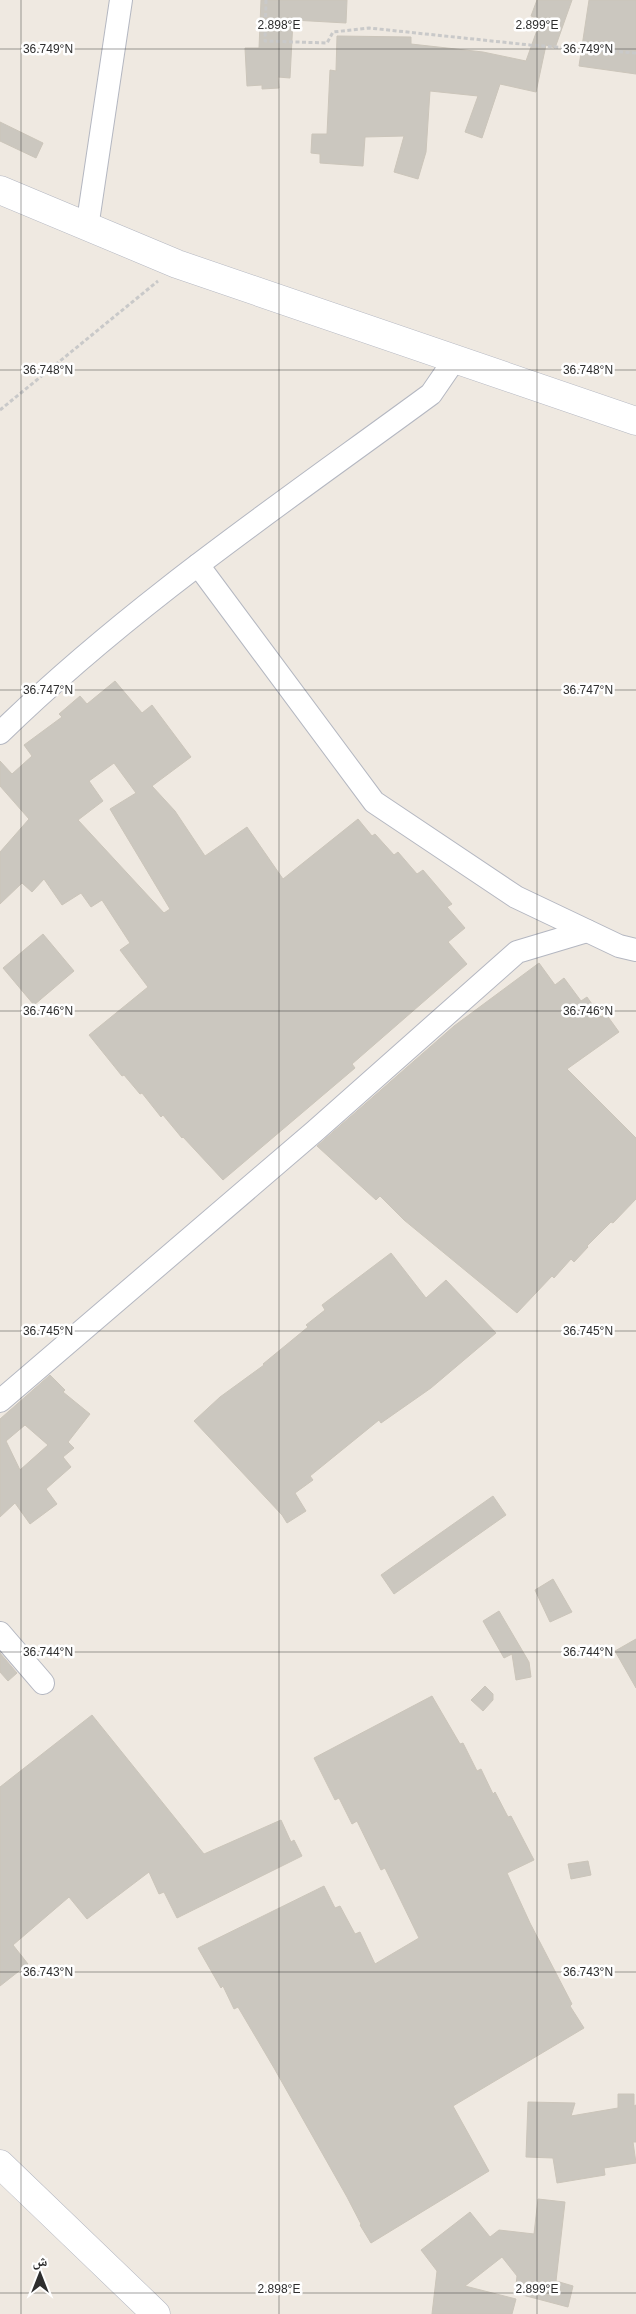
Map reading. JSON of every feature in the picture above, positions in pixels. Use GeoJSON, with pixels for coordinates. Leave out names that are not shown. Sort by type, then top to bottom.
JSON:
{"type":"FeatureCollection","features":[{"type":"Feature","properties":{"kind":"main road"},"geometry":{"type":"LineString","coordinates":[[0,190],[87,228],[178,264],[636,421]]}},
{"type":"Feature","properties":{"kind":"main road"},"geometry":{"type":"LineString","coordinates":[[0,2164],[156,2314]]}},
{"type":"Feature","properties":{"kind":"street"},"geometry":{"type":"LineString","coordinates":[[87,228],[121,0]]}},
{"type":"Feature","properties":{"kind":"street"},"geometry":{"type":"LineString","coordinates":[[0,734],[48,686],[198,565],[431,394],[455,359]]}},
{"type":"Feature","properties":{"kind":"street"},"geometry":{"type":"LineString","coordinates":[[198,565],[374,802],[516,897],[619,946],[636,950]]}},
{"type":"Feature","properties":{"kind":"street"},"geometry":{"type":"LineString","coordinates":[[0,1401],[316,1131],[518,952],[587,931]]}},
{"type":"Feature","properties":{"kind":"street"},"geometry":{"type":"LineString","coordinates":[[0,1633],[43,1683]]}},
{"type":"Feature","properties":{"kind":"path"},"geometry":{"type":"LineString","coordinates":[[266,0],[265,41],[327,43],[333,32],[369,28],[530,46],[636,53]]}},
{"type":"Feature","properties":{"kind":"path"},"geometry":{"type":"LineString","coordinates":[[0,410],[178,264]]}},
{"type":"Feature","properties":{"kind":"building"},"geometry":{"type":"Polygon","coordinates":[[[261,0],[347,0],[346,23],[293,20],[290,78],[278,77],[279,88],[262,89],[262,85],[247,86],[245,48],[259,48],[261,0]]]}},
{"type":"Feature","properties":{"kind":"building"},"geometry":{"type":"Polygon","coordinates":[[[537,0],[572,0],[555,48],[546,45],[536,92],[500,84],[482,138],[465,132],[478,96],[430,91],[426,152],[418,179],[394,172],[404,136],[365,137],[363,166],[320,163],[320,154],[311,153],[312,134],[327,134],[330,70],[336,71],[337,36],[411,37],[411,44],[483,52],[526,61],[541,19],[531,16],[537,0]]]}},
{"type":"Feature","properties":{"kind":"building"},"geometry":{"type":"Polygon","coordinates":[[[589,0],[636,0],[636,74],[579,66],[589,0]]]}},
{"type":"Feature","properties":{"kind":"building"},"geometry":{"type":"Polygon","coordinates":[[[0,122],[43,143],[36,158],[0,141],[0,122]]]}},
{"type":"Feature","properties":{"kind":"building"},"geometry":{"type":"Polygon","coordinates":[[[115,681],[142,713],[152,705],[191,757],[152,786],[175,811],[205,856],[247,827],[283,879],[358,819],[372,836],[375,834],[394,855],[398,852],[417,874],[423,870],[452,904],[447,907],[465,928],[448,942],[467,964],[352,1064],[355,1068],[223,1180],[182,1138],[163,1115],[161,1117],[142,1093],[140,1094],[124,1075],[122,1076],[89,1035],[148,987],[120,950],[130,943],[102,900],[91,907],[81,893],[62,905],[44,879],[32,892],[22,883],[0,904],[0,852],[29,819],[0,786],[0,761],[12,774],[32,756],[24,745],[62,717],[59,714],[80,696],[87,704],[115,681]],[[114,763],[89,781],[103,801],[78,820],[164,913],[170,909],[110,809],[136,793],[114,763]]]}},
{"type":"Feature","properties":{"kind":"building"},"geometry":{"type":"Polygon","coordinates":[[[43,934],[74,971],[34,1005],[3,968],[43,934]]]}},
{"type":"Feature","properties":{"kind":"building"},"geometry":{"type":"Polygon","coordinates":[[[539,963],[555,985],[564,978],[581,1001],[587,997],[601,1017],[606,1014],[619,1032],[567,1069],[636,1138],[636,1199],[587,1246],[574,1262],[571,1259],[554,1278],[552,1276],[517,1313],[404,1220],[380,1196],[376,1200],[317,1146],[454,1026],[539,963]]]}},
{"type":"Feature","properties":{"kind":"building"},"geometry":{"type":"Polygon","coordinates":[[[391,1253],[426,1298],[446,1280],[496,1333],[431,1388],[381,1423],[379,1420],[310,1476],[313,1480],[295,1493],[306,1511],[287,1523],[282,1515],[194,1421],[220,1397],[264,1365],[308,1327],[306,1325],[325,1310],[322,1305],[391,1253]]]}},
{"type":"Feature","properties":{"kind":"building"},"geometry":{"type":"Polygon","coordinates":[[[50,1375],[65,1390],[63,1392],[90,1414],[68,1442],[74,1448],[63,1457],[71,1467],[46,1489],[57,1504],[30,1524],[15,1503],[0,1517],[0,1419],[50,1375]],[[25,1425],[6,1441],[20,1470],[48,1445],[25,1425]]]}},
{"type":"Feature","properties":{"kind":"building"},"geometry":{"type":"Polygon","coordinates":[[[493,1496],[506,1515],[394,1594],[381,1575],[493,1496]]]}},
{"type":"Feature","properties":{"kind":"building"},"geometry":{"type":"Polygon","coordinates":[[[553,1579],[572,1612],[550,1622],[535,1590],[553,1579]]]}},
{"type":"Feature","properties":{"kind":"building"},"geometry":{"type":"Polygon","coordinates":[[[499,1611],[529,1662],[531,1677],[516,1680],[512,1654],[504,1658],[483,1621],[499,1611]]]}},
{"type":"Feature","properties":{"kind":"building"},"geometry":{"type":"Polygon","coordinates":[[[636,1639],[636,1688],[615,1651],[636,1639]]]}},
{"type":"Feature","properties":{"kind":"building"},"geometry":{"type":"Polygon","coordinates":[[[0,1653],[17,1673],[8,1681],[0,1672],[0,1653]]]}},
{"type":"Feature","properties":{"kind":"building"},"geometry":{"type":"Polygon","coordinates":[[[485,1686],[493,1694],[493,1700],[483,1711],[471,1700],[485,1686]]]}},
{"type":"Feature","properties":{"kind":"building"},"geometry":{"type":"Polygon","coordinates":[[[432,1696],[460,1744],[463,1743],[477,1771],[481,1769],[493,1794],[495,1792],[508,1817],[511,1816],[534,1860],[507,1873],[530,1923],[572,2004],[570,2006],[584,2028],[453,2106],[489,2171],[371,2243],[274,2068],[238,2007],[234,2009],[223,1986],[221,1988],[198,1948],[324,1886],[335,1908],[340,1906],[355,1934],[360,1932],[375,1964],[419,1938],[385,1868],[381,1870],[357,1821],[352,1824],[339,1798],[335,1800],[314,1758],[432,1696]]]}},
{"type":"Feature","properties":{"kind":"building"},"geometry":{"type":"Polygon","coordinates":[[[92,1715],[204,1854],[281,1820],[291,1842],[294,1840],[302,1856],[177,1918],[164,1892],[159,1894],[149,1872],[87,1919],[69,1897],[13,1945],[28,1964],[0,1986],[0,1787],[92,1715]]]}},
{"type":"Feature","properties":{"kind":"building"},"geometry":{"type":"Polygon","coordinates":[[[588,1861],[591,1875],[571,1879],[568,1864],[588,1861]]]}},
{"type":"Feature","properties":{"kind":"building"},"geometry":{"type":"Polygon","coordinates":[[[618,2094],[634,2094],[634,2106],[636,2105],[636,2142],[633,2142],[636,2163],[604,2168],[605,2175],[557,2183],[553,2158],[526,2157],[528,2102],[575,2103],[571,2116],[618,2108],[618,2094]]]}},
{"type":"Feature","properties":{"kind":"building"},"geometry":{"type":"Polygon","coordinates":[[[538,2199],[565,2202],[556,2281],[573,2286],[568,2307],[515,2293],[517,2276],[502,2257],[465,2286],[516,2299],[512,2314],[432,2314],[437,2271],[421,2250],[470,2212],[490,2237],[499,2230],[534,2234],[538,2199]]]}}]}
